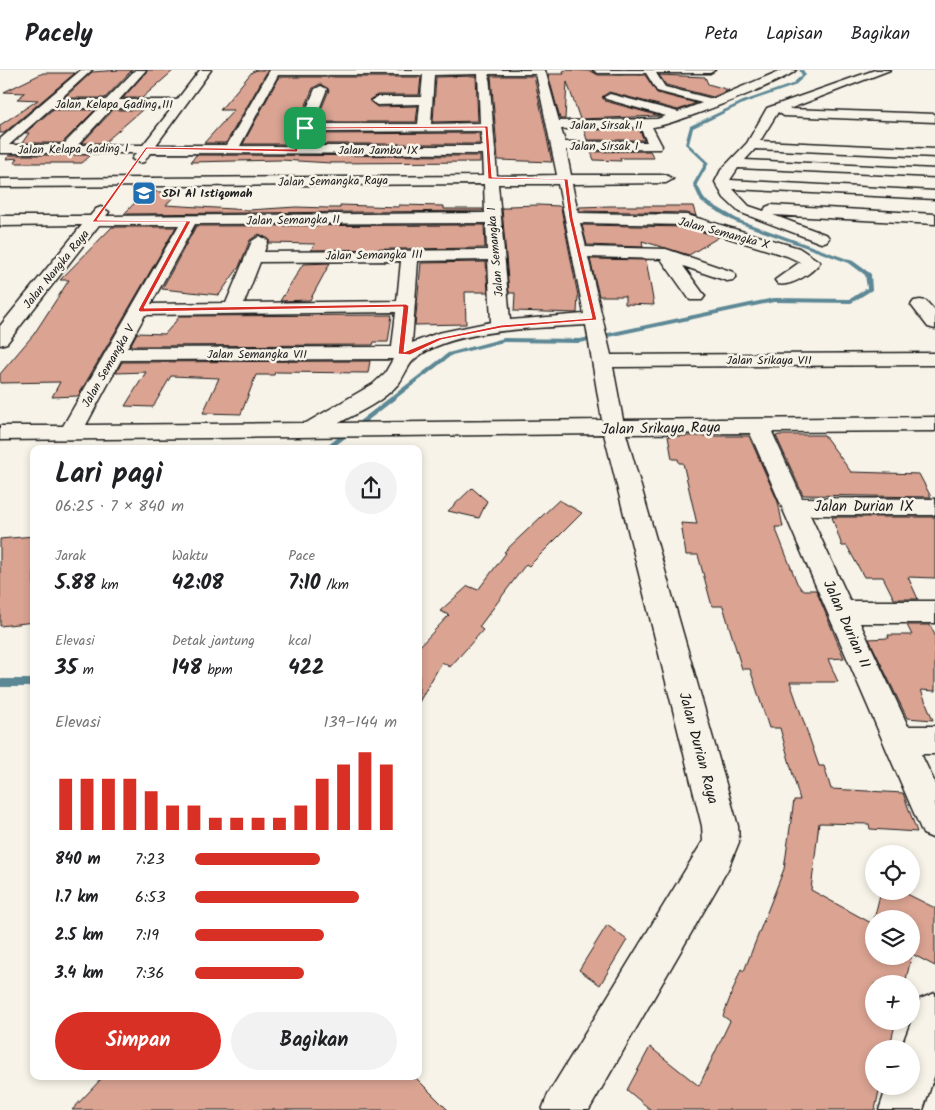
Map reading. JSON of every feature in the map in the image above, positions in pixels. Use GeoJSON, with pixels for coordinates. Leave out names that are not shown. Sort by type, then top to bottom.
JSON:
{"type":"FeatureCollection","features":[{"type":"Feature","properties":{"kind":"street"},"geometry":{"type":"LineString","coordinates":[[0,148],[87,70]]}},
{"type":"Feature","properties":{"kind":"street"},"geometry":{"type":"LineString","coordinates":[[67,149],[141,70]]}},
{"type":"Feature","properties":{"kind":"street","name":"Jalan Nangka Raya"},"geometry":{"type":"LineString","coordinates":[[0,339],[94,222],[146,148],[206,70]]}},
{"type":"Feature","properties":{"kind":"street"},"geometry":{"type":"LineString","coordinates":[[232,149],[270,88],[274,71],[540,70]]}},
{"type":"Feature","properties":{"kind":"street","name":"Jalan Durian Raya"},"geometry":{"type":"LineString","coordinates":[[540,70],[566,179],[571,218],[581,252],[614,429],[720,826],[721,842],[715,856],[564,1110]]}},
{"type":"Feature","properties":{"kind":"street"},"geometry":{"type":"LineString","coordinates":[[649,70],[661,89],[714,103]]}},
{"type":"Feature","properties":{"kind":"street"},"geometry":{"type":"LineString","coordinates":[[603,81],[649,70],[710,73]]}},
{"type":"Feature","properties":{"kind":"street","name":"Jalan Sirsak II"},"geometry":{"type":"LineString","coordinates":[[554,125],[651,124],[681,116],[791,70]]}},
{"type":"Feature","properties":{"kind":"street"},"geometry":{"type":"LineString","coordinates":[[772,111],[885,70]]}},
{"type":"Feature","properties":{"kind":"street"},"geometry":{"type":"LineString","coordinates":[[424,127],[426,100],[424,88],[429,71]]}},
{"type":"Feature","properties":{"kind":"street","name":"Jalan Semangka I"},"geometry":{"type":"LineString","coordinates":[[483,71],[501,326]]}},
{"type":"Feature","properties":{"kind":"street"},"geometry":{"type":"LineString","coordinates":[[603,81],[681,116]]}},
{"type":"Feature","properties":{"kind":"street"},"geometry":{"type":"LineString","coordinates":[[603,81],[621,124]]}},
{"type":"Feature","properties":{"kind":"street"},"geometry":{"type":"LineString","coordinates":[[728,84],[745,89]]}},
{"type":"Feature","properties":{"kind":"street"},"geometry":{"type":"LineString","coordinates":[[297,150],[321,89]]}},
{"type":"Feature","properties":{"kind":"street"},"geometry":{"type":"LineString","coordinates":[[65,90],[84,90]]}},
{"type":"Feature","properties":{"kind":"street"},"geometry":{"type":"LineString","coordinates":[[102,90],[121,90]]}},
{"type":"Feature","properties":{"kind":"street"},"geometry":{"type":"LineString","coordinates":[[305,128],[374,109],[426,100]]}},
{"type":"Feature","properties":{"kind":"street"},"geometry":{"type":"LineString","coordinates":[[803,100],[840,101]]}},
{"type":"Feature","properties":{"kind":"street","name":"Jalan Kelapa Gading III"},"geometry":{"type":"LineString","coordinates":[[49,104],[180,104]]}},
{"type":"Feature","properties":{"kind":"street"},"geometry":{"type":"LineString","coordinates":[[374,109],[424,127],[487,127]]}},
{"type":"Feature","properties":{"kind":"street"},"geometry":{"type":"LineString","coordinates":[[772,111],[935,118]]}},
{"type":"Feature","properties":{"kind":"street"},"geometry":{"type":"LineString","coordinates":[[772,111],[768,128],[726,173],[722,182],[730,195],[744,209],[821,238]]}},
{"type":"Feature","properties":{"kind":"street","name":"Jalan Sirsak I"},"geometry":{"type":"LineString","coordinates":[[559,146],[656,146],[651,124]]}},
{"type":"Feature","properties":{"kind":"street"},"geometry":{"type":"LineString","coordinates":[[752,145],[935,153]]}},
{"type":"Feature","properties":{"kind":"street","name":"Jalan Kelapa Gading I"},"geometry":{"type":"LineString","coordinates":[[0,148],[146,148]]}},
{"type":"Feature","properties":{"kind":"street","name":"Jalan Jambu IX"},"geometry":{"type":"LineString","coordinates":[[146,148],[489,150]]}},
{"type":"Feature","properties":{"kind":"street"},"geometry":{"type":"LineString","coordinates":[[736,164],[935,173]]}},
{"type":"Feature","properties":{"kind":"street","name":"Jalan Semangka Raya"},"geometry":{"type":"LineString","coordinates":[[0,182],[121,184],[490,178],[666,180]]}},
{"type":"Feature","properties":{"kind":"street"},"geometry":{"type":"LineString","coordinates":[[724,184],[935,195]]}},
{"type":"Feature","properties":{"kind":"street"},"geometry":{"type":"LineString","coordinates":[[744,209],[935,219]]}},
{"type":"Feature","properties":{"kind":"street","name":"Jalan Semangka II"},"geometry":{"type":"LineString","coordinates":[[0,221],[267,221],[492,218]]}},
{"type":"Feature","properties":{"kind":"street","name":"Jalan Semangka X"},"geometry":{"type":"LineString","coordinates":[[571,218],[687,220],[793,252],[812,262],[784,280]]}},
{"type":"Feature","properties":{"kind":"street","name":"Jalan Semangka V"},"geometry":{"type":"LineString","coordinates":[[71,432],[189,221]]}},
{"type":"Feature","properties":{"kind":"street"},"geometry":{"type":"LineString","coordinates":[[233,308],[267,221]]}},
{"type":"Feature","properties":{"kind":"street"},"geometry":{"type":"LineString","coordinates":[[581,252],[666,254],[727,276]]}},
{"type":"Feature","properties":{"kind":"street","name":"Jalan Semangka III"},"geometry":{"type":"LineString","coordinates":[[254,257],[495,254]]}},
{"type":"Feature","properties":{"kind":"street"},"geometry":{"type":"LineString","coordinates":[[666,254],[696,296]]}},
{"type":"Feature","properties":{"kind":"street"},"geometry":{"type":"LineString","coordinates":[[0,433],[318,430],[381,388],[394,376],[405,354],[410,255]]}},
{"type":"Feature","properties":{"kind":"street"},"geometry":{"type":"LineString","coordinates":[[920,305],[935,323]]}},
{"type":"Feature","properties":{"kind":"street"},"geometry":{"type":"LineString","coordinates":[[140,310],[406,306]]}},
{"type":"Feature","properties":{"kind":"street","name":"Jalan Srikaya VII"},"geometry":{"type":"LineString","coordinates":[[405,354],[440,339],[501,326],[599,341],[935,359]]}},
{"type":"Feature","properties":{"kind":"street","name":"Jalan Semangka VII"},"geometry":{"type":"LineString","coordinates":[[113,354],[405,354]]}},
{"type":"Feature","properties":{"kind":"street","name":"Jalan Srikaya Raya"},"geometry":{"type":"LineString","coordinates":[[318,430],[614,429],[935,424]]}},
{"type":"Feature","properties":{"kind":"street","name":"Jalan Durian II"},"geometry":{"type":"LineString","coordinates":[[758,426],[792,506],[935,822]]}},
{"type":"Feature","properties":{"kind":"street","name":"Jalan Durian IX"},"geometry":{"type":"LineString","coordinates":[[792,506],[935,506]]}},
{"type":"Feature","properties":{"kind":"street"},"geometry":{"type":"LineString","coordinates":[[841,612],[935,612]]}},
{"type":"Feature","properties":{"kind":"street"},"geometry":{"type":"LineString","coordinates":[[899,740],[935,740]]}},
{"type":"Feature","properties":{"kind":"street"},"geometry":{"type":"LineString","coordinates":[[920,1056],[935,1014]]}},
{"type":"Feature","properties":{"kind":"street"},"geometry":{"type":"LineString","coordinates":[[901,1110],[906,1095]]}},
{"type":"Feature","properties":{"kind":"building"},"geometry":{"type":"Polygon","coordinates":[[[132,70],[105,98],[64,98],[92,72],[132,70]]]}},
{"type":"Feature","properties":{"kind":"building"},"geometry":{"type":"Polygon","coordinates":[[[148,70],[174,70],[142,98],[123,98],[148,70]]]}},
{"type":"Feature","properties":{"kind":"building"},"geometry":{"type":"Polygon","coordinates":[[[268,70],[226,143],[204,143],[234,110],[220,110],[252,72],[268,70]]]}},
{"type":"Feature","properties":{"kind":"building"},"geometry":{"type":"Polygon","coordinates":[[[563,71],[591,71],[598,75],[645,75],[657,93],[696,103],[678,110],[609,92],[602,97],[605,101],[660,116],[580,119],[567,82],[565,119],[560,119],[548,74],[564,74],[563,71]]]}},
{"type":"Feature","properties":{"kind":"building"},"geometry":{"type":"Polygon","coordinates":[[[43,73],[75,73],[4,133],[0,133],[0,125],[38,100],[17,99],[25,93],[4,92],[43,73]]]}},
{"type":"Feature","properties":{"kind":"building"},"geometry":{"type":"Polygon","coordinates":[[[659,75],[705,77],[708,84],[729,90],[713,97],[666,85],[659,75]]]}},
{"type":"Feature","properties":{"kind":"building"},"geometry":{"type":"Polygon","coordinates":[[[476,76],[478,121],[433,122],[436,77],[476,76]]]}},
{"type":"Feature","properties":{"kind":"building"},"geometry":{"type":"Polygon","coordinates":[[[491,76],[534,76],[552,162],[498,160],[491,76]]]}},
{"type":"Feature","properties":{"kind":"building"},"geometry":{"type":"Polygon","coordinates":[[[279,77],[421,77],[419,95],[377,95],[369,100],[377,107],[418,106],[416,122],[316,122],[329,90],[320,84],[313,88],[291,141],[293,144],[243,144],[279,77]]]}},
{"type":"Feature","properties":{"kind":"building"},"geometry":{"type":"Polygon","coordinates":[[[52,110],[95,110],[62,143],[22,143],[29,133],[25,133],[52,110]]]}},
{"type":"Feature","properties":{"kind":"building"},"geometry":{"type":"Polygon","coordinates":[[[113,110],[142,110],[104,143],[82,143],[113,110]]]}},
{"type":"Feature","properties":{"kind":"building"},"geometry":{"type":"Polygon","coordinates":[[[639,129],[644,140],[587,140],[584,130],[639,129]]]}},
{"type":"Feature","properties":{"kind":"building"},"geometry":{"type":"Polygon","coordinates":[[[479,133],[480,144],[307,144],[311,134],[479,133]]]}},
{"type":"Feature","properties":{"kind":"building"},"geometry":{"type":"Polygon","coordinates":[[[650,151],[654,158],[620,158],[621,161],[594,160],[591,152],[650,151]]]}},
{"type":"Feature","properties":{"kind":"building"},"geometry":{"type":"Polygon","coordinates":[[[10,155],[91,155],[82,163],[14,163],[18,158],[6,159],[10,155]]]}},
{"type":"Feature","properties":{"kind":"building"},"geometry":{"type":"Polygon","coordinates":[[[196,155],[480,156],[480,162],[331,163],[281,160],[191,162],[196,155]]]}},
{"type":"Feature","properties":{"kind":"building"},"geometry":{"type":"Polygon","coordinates":[[[146,191],[177,193],[166,205],[249,210],[296,207],[340,208],[340,205],[399,207],[399,205],[444,206],[444,209],[483,209],[483,211],[124,214],[146,191]]]}},
{"type":"Feature","properties":{"kind":"building"},"geometry":{"type":"Polygon","coordinates":[[[538,205],[559,206],[561,208],[578,296],[577,313],[514,311],[515,293],[509,293],[502,208],[538,205]]]}},
{"type":"Feature","properties":{"kind":"building"},"geometry":{"type":"Polygon","coordinates":[[[693,206],[696,216],[687,213],[580,211],[579,207],[693,206]]]}},
{"type":"Feature","properties":{"kind":"building"},"geometry":{"type":"Polygon","coordinates":[[[484,225],[485,248],[311,250],[315,244],[269,243],[269,239],[259,234],[250,240],[239,267],[219,295],[162,289],[196,226],[484,225]]]}},
{"type":"Feature","properties":{"kind":"building"},"geometry":{"type":"Polygon","coordinates":[[[582,225],[686,227],[719,237],[689,255],[642,241],[643,247],[587,245],[582,225]]]}},
{"type":"Feature","properties":{"kind":"building"},"geometry":{"type":"Polygon","coordinates":[[[112,227],[176,227],[78,396],[52,397],[60,382],[0,383],[0,374],[34,334],[69,280],[60,280],[112,227]]]}},
{"type":"Feature","properties":{"kind":"building"},"geometry":{"type":"Polygon","coordinates":[[[590,259],[646,260],[654,305],[625,304],[625,296],[599,296],[590,259]]]}},
{"type":"Feature","properties":{"kind":"building"},"geometry":{"type":"Polygon","coordinates":[[[486,262],[488,292],[465,292],[466,324],[415,325],[421,263],[486,262]]]}},
{"type":"Feature","properties":{"kind":"building"},"geometry":{"type":"Polygon","coordinates":[[[330,263],[310,300],[280,301],[303,264],[330,263]]]}},
{"type":"Feature","properties":{"kind":"building"},"geometry":{"type":"Polygon","coordinates":[[[392,315],[388,342],[374,342],[373,345],[130,346],[137,333],[165,334],[180,316],[392,315]]]}},
{"type":"Feature","properties":{"kind":"building"},"geometry":{"type":"Polygon","coordinates":[[[370,361],[368,373],[275,372],[274,375],[256,375],[241,414],[203,413],[219,378],[171,376],[153,407],[125,406],[146,372],[116,373],[122,362],[370,361]]]}},
{"type":"Feature","properties":{"kind":"building"},"geometry":{"type":"Polygon","coordinates":[[[824,435],[851,472],[919,474],[931,497],[803,495],[776,436],[824,435]]]}},
{"type":"Feature","properties":{"kind":"building"},"geometry":{"type":"Polygon","coordinates":[[[668,436],[749,436],[778,502],[783,527],[775,527],[797,583],[802,590],[816,590],[844,658],[828,659],[838,682],[790,682],[819,766],[824,766],[831,789],[903,793],[917,832],[870,829],[869,824],[819,823],[811,890],[865,920],[865,965],[909,965],[907,975],[865,975],[865,1030],[894,1030],[891,1040],[865,1040],[865,1095],[878,1095],[875,1110],[651,1110],[627,1090],[650,1047],[699,1086],[730,1021],[723,1016],[741,969],[744,971],[784,869],[794,800],[800,800],[780,728],[769,728],[750,669],[742,669],[723,606],[712,606],[698,555],[686,555],[681,523],[697,524],[683,463],[679,463],[678,459],[672,459],[668,436]]]}},
{"type":"Feature","properties":{"kind":"building"},"geometry":{"type":"Polygon","coordinates":[[[472,488],[487,501],[479,518],[448,511],[472,488]]]}},
{"type":"Feature","properties":{"kind":"building"},"geometry":{"type":"Polygon","coordinates":[[[559,500],[582,513],[529,566],[526,564],[479,627],[483,630],[450,667],[442,662],[422,697],[422,644],[449,615],[440,611],[468,586],[478,590],[506,553],[504,552],[559,500]]]}},
{"type":"Feature","properties":{"kind":"building"},"geometry":{"type":"Polygon","coordinates":[[[832,517],[935,517],[935,578],[908,577],[918,599],[894,599],[883,577],[864,577],[847,546],[842,546],[832,517]]]}},
{"type":"Feature","properties":{"kind":"building"},"geometry":{"type":"Polygon","coordinates":[[[30,536],[30,622],[0,626],[0,539],[30,536]]]}},
{"type":"Feature","properties":{"kind":"building"},"geometry":{"type":"Polygon","coordinates":[[[907,625],[930,625],[935,635],[935,691],[921,690],[933,720],[907,718],[869,639],[889,638],[888,635],[912,635],[907,625]]]}},
{"type":"Feature","properties":{"kind":"building"},"geometry":{"type":"Polygon","coordinates":[[[879,900],[919,900],[935,908],[935,966],[920,958],[920,910],[876,910],[879,900]]]}},
{"type":"Feature","properties":{"kind":"building"},"geometry":{"type":"Polygon","coordinates":[[[607,925],[627,940],[600,985],[579,970],[607,925]]]}},
{"type":"Feature","properties":{"kind":"building"},"geometry":{"type":"Polygon","coordinates":[[[100,1080],[418,1080],[448,1110],[72,1110],[100,1080]]]}},
{"type":"Feature","properties":{"kind":"waterway"},"geometry":{"type":"LineString","coordinates":[[331,445],[450,354],[504,340],[580,341],[774,300],[851,301],[870,289],[868,274],[851,262],[737,221],[703,201],[695,184],[707,163],[687,144],[691,127],[744,102],[793,85],[804,75],[801,70]]}},
{"type":"Feature","properties":{"kind":"waterway"},"geometry":{"type":"LineString","coordinates":[[0,683],[30,683]]}},
{"type":"Feature","properties":{"kind":"place","name":"SDI Al Istiqomah"},"geometry":{"type":"Point","coordinates":[144,193]}},
{"type":"Feature","properties":{"kind":"route"},"geometry":{"type":"LineString","coordinates":[[487,127],[490,178],[566,179],[571,218],[581,252],[595,319],[501,326],[440,339],[426,343],[408,353],[401,354],[406,306],[140,310],[189,221],[94,222],[146,148],[297,150],[305,128],[487,127]]}}]}
